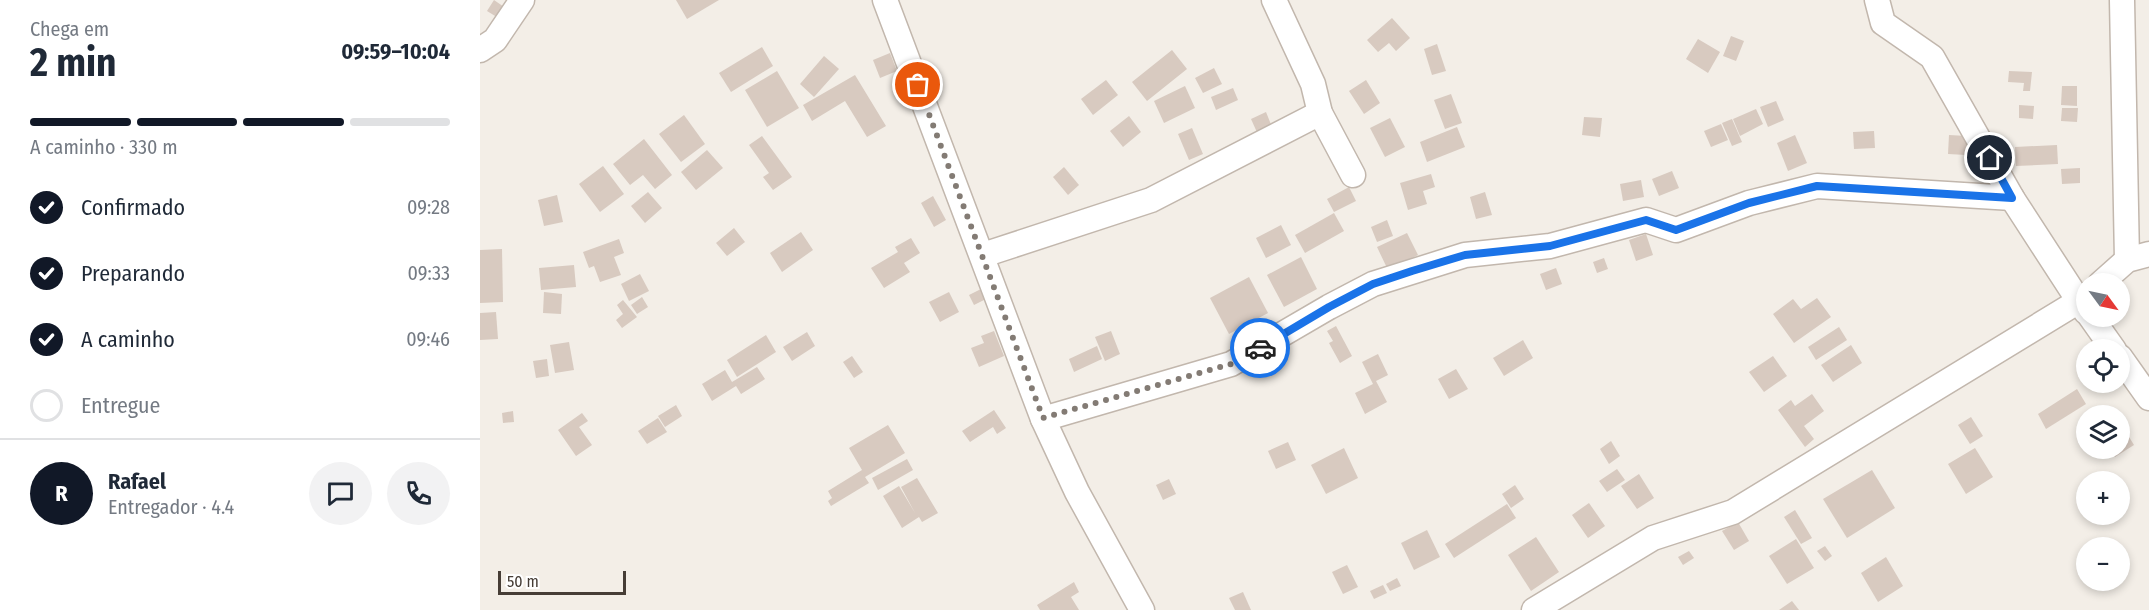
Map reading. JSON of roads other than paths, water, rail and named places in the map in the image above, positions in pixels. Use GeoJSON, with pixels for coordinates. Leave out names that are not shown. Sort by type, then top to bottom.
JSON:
{"type":"FeatureCollection","features":[{"type":"Feature","properties":{"kind":"street"},"geometry":{"type":"LineString","coordinates":[[480,50],[495,39],[522,0]]}},
{"type":"Feature","properties":{"kind":"street"},"geometry":{"type":"LineString","coordinates":[[885,0],[1043,418],[1077,492],[1137,608]]}},
{"type":"Feature","properties":{"kind":"street"},"geometry":{"type":"LineString","coordinates":[[1274,0],[1313,84],[1320,113],[1353,175]]}},
{"type":"Feature","properties":{"kind":"street"},"geometry":{"type":"LineString","coordinates":[[1877,0],[1883,23],[1932,57],[2012,198],[2076,293]]}},
{"type":"Feature","properties":{"kind":"street"},"geometry":{"type":"LineString","coordinates":[[2115,273],[2138,257],[2122,0]]}},
{"type":"Feature","properties":{"kind":"street"},"geometry":{"type":"LineString","coordinates":[[982,255],[1151,200],[1320,113]]}},
{"type":"Feature","properties":{"kind":"street"},"geometry":{"type":"LineString","coordinates":[[1043,418],[1231,364],[1373,284],[1465,255],[1550,246],[1646,220],[1676,230],[1749,203],[1817,186],[2012,198]]}},
{"type":"Feature","properties":{"kind":"street"},"geometry":{"type":"LineString","coordinates":[[1534,610],[1653,538],[1733,512],[2076,311]]}},
{"type":"Feature","properties":{"kind":"street"},"geometry":{"type":"LineString","coordinates":[[2130,371],[2149,398]]}}]}
